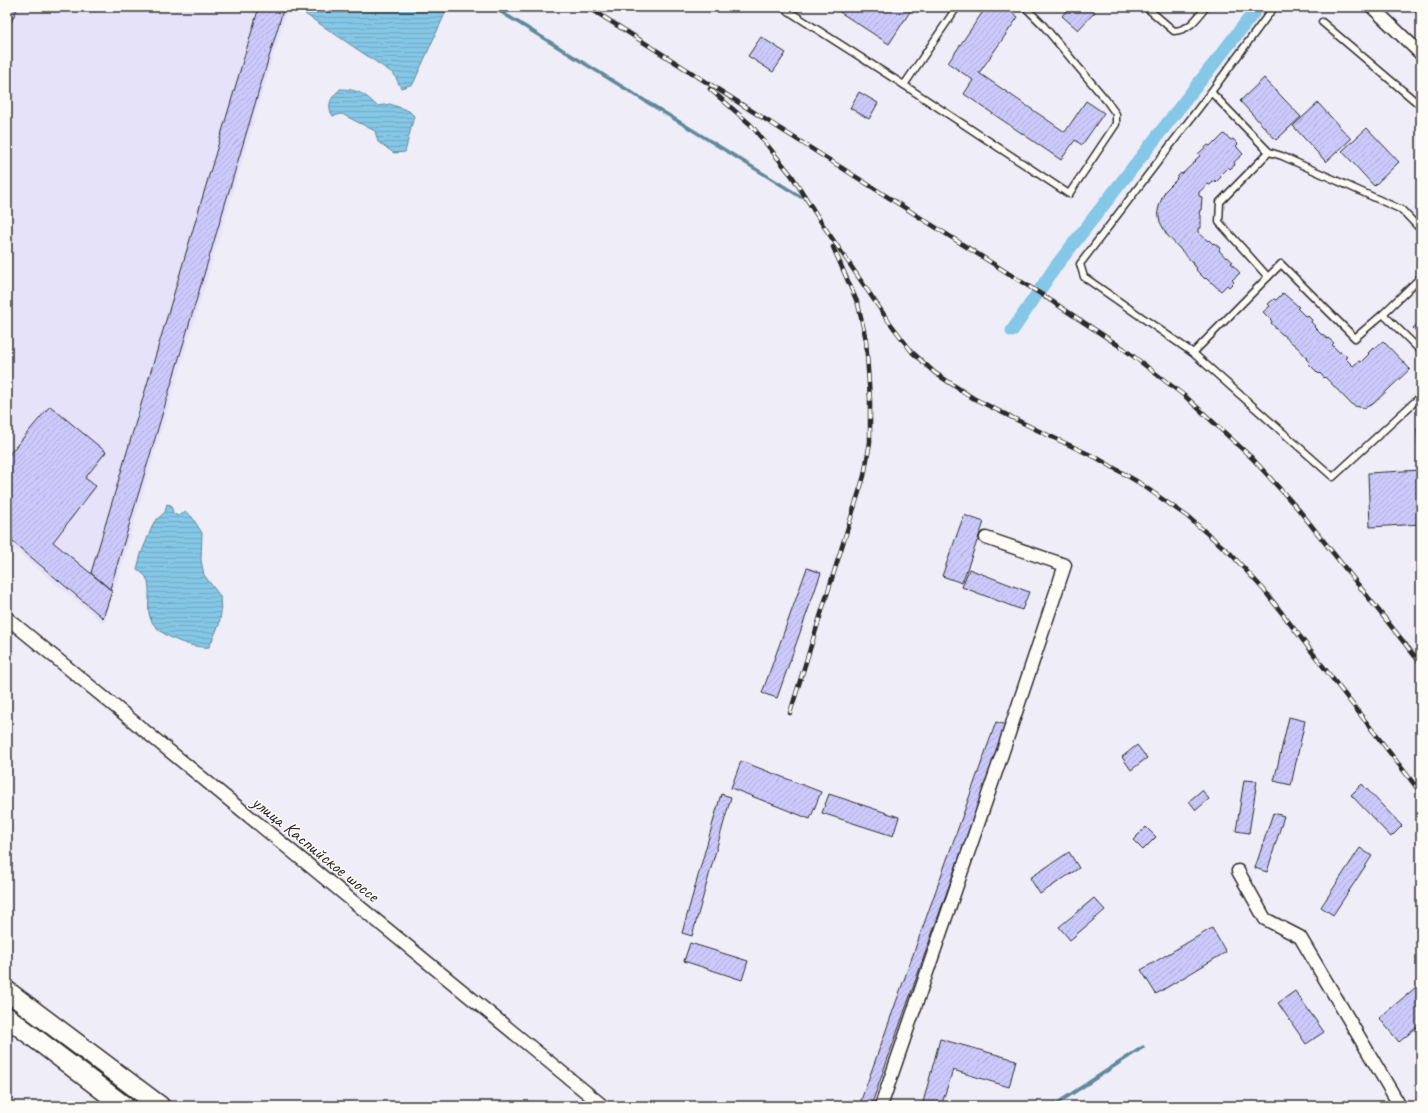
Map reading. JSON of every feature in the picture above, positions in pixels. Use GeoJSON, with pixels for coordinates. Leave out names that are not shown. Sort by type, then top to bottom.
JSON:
{"type":"FeatureCollection","features":[{"type":"Feature","properties":{"kind":"main road"},"geometry":{"type":"LineString","coordinates":[[7,991],[160,1106]]}},
{"type":"Feature","properties":{"kind":"main road"},"geometry":{"type":"LineString","coordinates":[[7,1017],[124,1106]]}},
{"type":"Feature","properties":{"kind":"street"},"geometry":{"type":"LineString","coordinates":[[1372,7],[1421,54]]}},
{"type":"Feature","properties":{"kind":"street"},"geometry":{"type":"LineString","coordinates":[[881,1106],[1065,565],[986,538]]}},
{"type":"Feature","properties":{"kind":"street","name":"улица Каспийское шоссе"},"geometry":{"type":"LineString","coordinates":[[7,618],[603,1106]]}},
{"type":"Feature","properties":{"kind":"street"},"geometry":{"type":"LineString","coordinates":[[1238,870],[1265,918],[1300,937],[1400,1106]]}},
{"type":"Feature","properties":{"kind":"lane"},"geometry":{"type":"LineString","coordinates":[[782,7],[904,85],[1069,194],[1116,124],[1116,114],[1042,24],[1025,7]]}},
{"type":"Feature","properties":{"kind":"lane"},"geometry":{"type":"LineString","coordinates":[[904,85],[957,7]]}},
{"type":"Feature","properties":{"kind":"lane"},"geometry":{"type":"LineString","coordinates":[[1146,7],[1174,31],[1182,30],[1190,26],[1206,7]]}},
{"type":"Feature","properties":{"kind":"lane"},"geometry":{"type":"LineString","coordinates":[[1274,7],[1080,264],[1084,277],[1193,353],[1333,477],[1421,396]]}},
{"type":"Feature","properties":{"kind":"lane"},"geometry":{"type":"LineString","coordinates":[[1322,22],[1421,106]]}},
{"type":"Feature","properties":{"kind":"lane"},"geometry":{"type":"LineString","coordinates":[[1211,92],[1269,152],[1282,156],[1402,210],[1421,230]]}},
{"type":"Feature","properties":{"kind":"lane"},"geometry":{"type":"LineString","coordinates":[[1268,277],[1219,222],[1220,202],[1269,152]]}},
{"type":"Feature","properties":{"kind":"lane"},"geometry":{"type":"LineString","coordinates":[[1193,353],[1281,264],[1355,338],[1384,314],[1421,277]]}},
{"type":"Feature","properties":{"kind":"lane"},"geometry":{"type":"LineString","coordinates":[[1384,314],[1421,351]]}},
{"type":"Feature","properties":{"kind":"shaded area"},"geometry":{"type":"Polygon","coordinates":[[[7,7],[288,7],[104,624],[7,543],[7,7]]]}},
{"type":"Feature","properties":{"kind":"water"},"geometry":{"type":"Polygon","coordinates":[[[307,7],[448,7],[413,84],[401,88],[394,74],[305,14],[307,7]]]}},
{"type":"Feature","properties":{"kind":"water"},"geometry":{"type":"Polygon","coordinates":[[[340,89],[356,91],[369,98],[377,106],[390,104],[409,111],[414,116],[405,152],[394,153],[378,142],[375,131],[342,114],[333,116],[330,108],[330,102],[340,89]]]}},
{"type":"Feature","properties":{"kind":"water"},"geometry":{"type":"Polygon","coordinates":[[[167,504],[171,505],[173,513],[178,516],[186,512],[192,517],[202,533],[201,560],[204,575],[220,596],[221,613],[219,625],[209,647],[185,644],[168,636],[155,626],[149,615],[148,582],[146,577],[137,569],[141,554],[154,522],[165,512],[167,504]]]}},
{"type":"Feature","properties":{"kind":"building"},"geometry":{"type":"Polygon","coordinates":[[[7,7],[18,7],[7,31],[7,7]]]}},
{"type":"Feature","properties":{"kind":"building"},"geometry":{"type":"Polygon","coordinates":[[[259,7],[284,7],[110,589],[91,573],[259,7]]]}},
{"type":"Feature","properties":{"kind":"building"},"geometry":{"type":"Polygon","coordinates":[[[832,7],[913,7],[889,44],[832,7]]]}},
{"type":"Feature","properties":{"kind":"building"},"geometry":{"type":"Polygon","coordinates":[[[986,7],[1004,7],[1018,17],[979,73],[1065,132],[1086,101],[1104,113],[1082,145],[1075,140],[1061,160],[964,94],[973,80],[948,63],[986,7]]]}},
{"type":"Feature","properties":{"kind":"building"},"geometry":{"type":"Polygon","coordinates":[[[1069,7],[1089,7],[1095,12],[1078,30],[1062,16],[1069,7]]]}},
{"type":"Feature","properties":{"kind":"building"},"geometry":{"type":"Polygon","coordinates":[[[1411,7],[1421,7],[1421,18],[1411,7]]]}},
{"type":"Feature","properties":{"kind":"building"},"geometry":{"type":"Polygon","coordinates":[[[761,37],[786,53],[773,72],[748,56],[761,37]]]}},
{"type":"Feature","properties":{"kind":"building"},"geometry":{"type":"Polygon","coordinates":[[[1264,78],[1301,117],[1276,140],[1240,101],[1264,78]]]}},
{"type":"Feature","properties":{"kind":"building"},"geometry":{"type":"Polygon","coordinates":[[[859,92],[878,103],[869,119],[850,108],[859,92]]]}},
{"type":"Feature","properties":{"kind":"building"},"geometry":{"type":"Polygon","coordinates":[[[1318,103],[1351,139],[1326,162],[1293,126],[1318,103]]]}},
{"type":"Feature","properties":{"kind":"building"},"geometry":{"type":"Polygon","coordinates":[[[1367,128],[1399,162],[1374,186],[1342,151],[1367,128]]]}},
{"type":"Feature","properties":{"kind":"building"},"geometry":{"type":"Polygon","coordinates":[[[1224,134],[1238,144],[1236,146],[1243,154],[1234,162],[1235,165],[1230,169],[1228,167],[1220,175],[1221,177],[1216,182],[1215,180],[1210,185],[1208,184],[1199,192],[1199,196],[1202,197],[1201,210],[1199,214],[1201,215],[1201,228],[1198,228],[1198,232],[1208,241],[1209,240],[1220,248],[1219,250],[1226,258],[1227,257],[1233,262],[1231,263],[1240,273],[1232,280],[1234,282],[1229,287],[1227,285],[1221,291],[1196,270],[1197,268],[1192,264],[1193,263],[1167,235],[1160,222],[1158,210],[1165,191],[1177,179],[1176,178],[1196,161],[1195,160],[1200,156],[1198,154],[1208,145],[1210,146],[1214,142],[1215,143],[1224,134]]]}},
{"type":"Feature","properties":{"kind":"building"},"geometry":{"type":"Polygon","coordinates":[[[1283,293],[1299,307],[1297,308],[1305,316],[1307,315],[1312,320],[1311,322],[1315,326],[1314,327],[1327,339],[1328,338],[1334,343],[1332,345],[1340,353],[1341,351],[1347,357],[1345,358],[1353,366],[1359,361],[1361,362],[1373,348],[1374,349],[1383,341],[1410,369],[1373,404],[1364,408],[1351,404],[1325,377],[1324,378],[1320,373],[1319,374],[1309,364],[1310,363],[1306,359],[1307,358],[1275,328],[1271,323],[1272,321],[1263,312],[1270,306],[1268,304],[1274,299],[1276,300],[1283,293]]]}},
{"type":"Feature","properties":{"kind":"building"},"geometry":{"type":"Polygon","coordinates":[[[1421,321],[1421,336],[1413,328],[1421,321]]]}},
{"type":"Feature","properties":{"kind":"building"},"geometry":{"type":"Polygon","coordinates":[[[50,406],[106,452],[85,478],[96,486],[53,542],[112,591],[103,618],[7,537],[7,457],[50,406]]]}},
{"type":"Feature","properties":{"kind":"building"},"geometry":{"type":"Polygon","coordinates":[[[1417,428],[1421,428],[1421,524],[1370,527],[1368,473],[1420,470],[1417,428]]]}},
{"type":"Feature","properties":{"kind":"building"},"geometry":{"type":"Polygon","coordinates":[[[964,515],[984,522],[962,583],[942,576],[964,515]]]}},
{"type":"Feature","properties":{"kind":"building"},"geometry":{"type":"Polygon","coordinates":[[[807,568],[821,573],[777,698],[762,693],[807,568]]]}},
{"type":"Feature","properties":{"kind":"building"},"geometry":{"type":"Polygon","coordinates":[[[969,569],[1029,592],[1022,610],[962,587],[969,569]]]}},
{"type":"Feature","properties":{"kind":"building"},"geometry":{"type":"Polygon","coordinates":[[[1289,717],[1305,721],[1291,785],[1274,781],[1289,717]]]}},
{"type":"Feature","properties":{"kind":"building"},"geometry":{"type":"Polygon","coordinates":[[[996,722],[1006,725],[871,1106],[859,1106],[996,722]]]}},
{"type":"Feature","properties":{"kind":"building"},"geometry":{"type":"Polygon","coordinates":[[[1137,745],[1147,758],[1131,770],[1122,757],[1137,745]]]}},
{"type":"Feature","properties":{"kind":"building"},"geometry":{"type":"Polygon","coordinates":[[[741,761],[821,792],[810,819],[731,788],[741,761]]]}},
{"type":"Feature","properties":{"kind":"building"},"geometry":{"type":"Polygon","coordinates":[[[1244,780],[1257,781],[1249,833],[1236,831],[1244,780]]]}},
{"type":"Feature","properties":{"kind":"building"},"geometry":{"type":"Polygon","coordinates":[[[1362,784],[1402,826],[1391,837],[1351,795],[1362,784]]]}},
{"type":"Feature","properties":{"kind":"building"},"geometry":{"type":"Polygon","coordinates":[[[1202,790],[1209,799],[1196,810],[1189,801],[1202,790]]]}},
{"type":"Feature","properties":{"kind":"building"},"geometry":{"type":"Polygon","coordinates":[[[721,794],[731,797],[692,936],[682,933],[721,794]]]}},
{"type":"Feature","properties":{"kind":"building"},"geometry":{"type":"Polygon","coordinates":[[[829,794],[899,817],[893,836],[822,813],[829,794]]]}},
{"type":"Feature","properties":{"kind":"building"},"geometry":{"type":"Polygon","coordinates":[[[1273,813],[1284,816],[1267,872],[1255,868],[1273,813]]]}},
{"type":"Feature","properties":{"kind":"building"},"geometry":{"type":"Polygon","coordinates":[[[1146,827],[1156,837],[1143,850],[1133,840],[1146,827]]]}},
{"type":"Feature","properties":{"kind":"building"},"geometry":{"type":"Polygon","coordinates":[[[1360,848],[1372,856],[1333,915],[1321,907],[1360,848]]]}},
{"type":"Feature","properties":{"kind":"building"},"geometry":{"type":"Polygon","coordinates":[[[1069,852],[1079,868],[1040,894],[1030,878],[1069,852]]]}},
{"type":"Feature","properties":{"kind":"building"},"geometry":{"type":"Polygon","coordinates":[[[1094,898],[1105,910],[1070,940],[1059,927],[1094,898]]]}},
{"type":"Feature","properties":{"kind":"building"},"geometry":{"type":"Polygon","coordinates":[[[1212,928],[1226,952],[1156,994],[1141,970],[1212,928]]]}},
{"type":"Feature","properties":{"kind":"building"},"geometry":{"type":"Polygon","coordinates":[[[690,943],[748,961],[742,980],[684,961],[690,943]]]}},
{"type":"Feature","properties":{"kind":"building"},"geometry":{"type":"Polygon","coordinates":[[[1421,983],[1421,1024],[1399,1042],[1379,1018],[1421,983]]]}},
{"type":"Feature","properties":{"kind":"building"},"geometry":{"type":"Polygon","coordinates":[[[1295,991],[1324,1032],[1306,1044],[1278,1003],[1295,991]]]}},
{"type":"Feature","properties":{"kind":"building"},"geometry":{"type":"Polygon","coordinates":[[[940,1039],[1016,1060],[1009,1087],[953,1070],[941,1106],[922,1106],[940,1039]]]}},
{"type":"Feature","properties":{"kind":"waterway"},"geometry":{"type":"LineString","coordinates":[[493,7],[801,197]]}},
{"type":"Feature","properties":{"kind":"waterway"},"geometry":{"type":"LineString","coordinates":[[1012,331],[1056,266],[1258,7]]}},
{"type":"Feature","properties":{"kind":"waterway"},"geometry":{"type":"LineString","coordinates":[[1053,1106],[1143,1047]]}},
{"type":"Feature","properties":{"kind":"railway"},"geometry":{"type":"LineString","coordinates":[[588,7],[1044,296],[1124,349],[1186,397],[1252,458],[1299,510],[1421,664]]}},
{"type":"Feature","properties":{"kind":"railway"},"geometry":{"type":"LineString","coordinates":[[710,89],[751,125],[792,176],[823,225],[887,319],[912,352],[935,373],[973,398],[1097,458],[1138,482],[1188,517],[1231,554],[1264,590],[1421,793]]}},
{"type":"Feature","properties":{"kind":"railway"},"geometry":{"type":"LineString","coordinates":[[790,713],[864,476],[870,442],[870,399],[866,340],[858,304],[833,247]]}}]}
